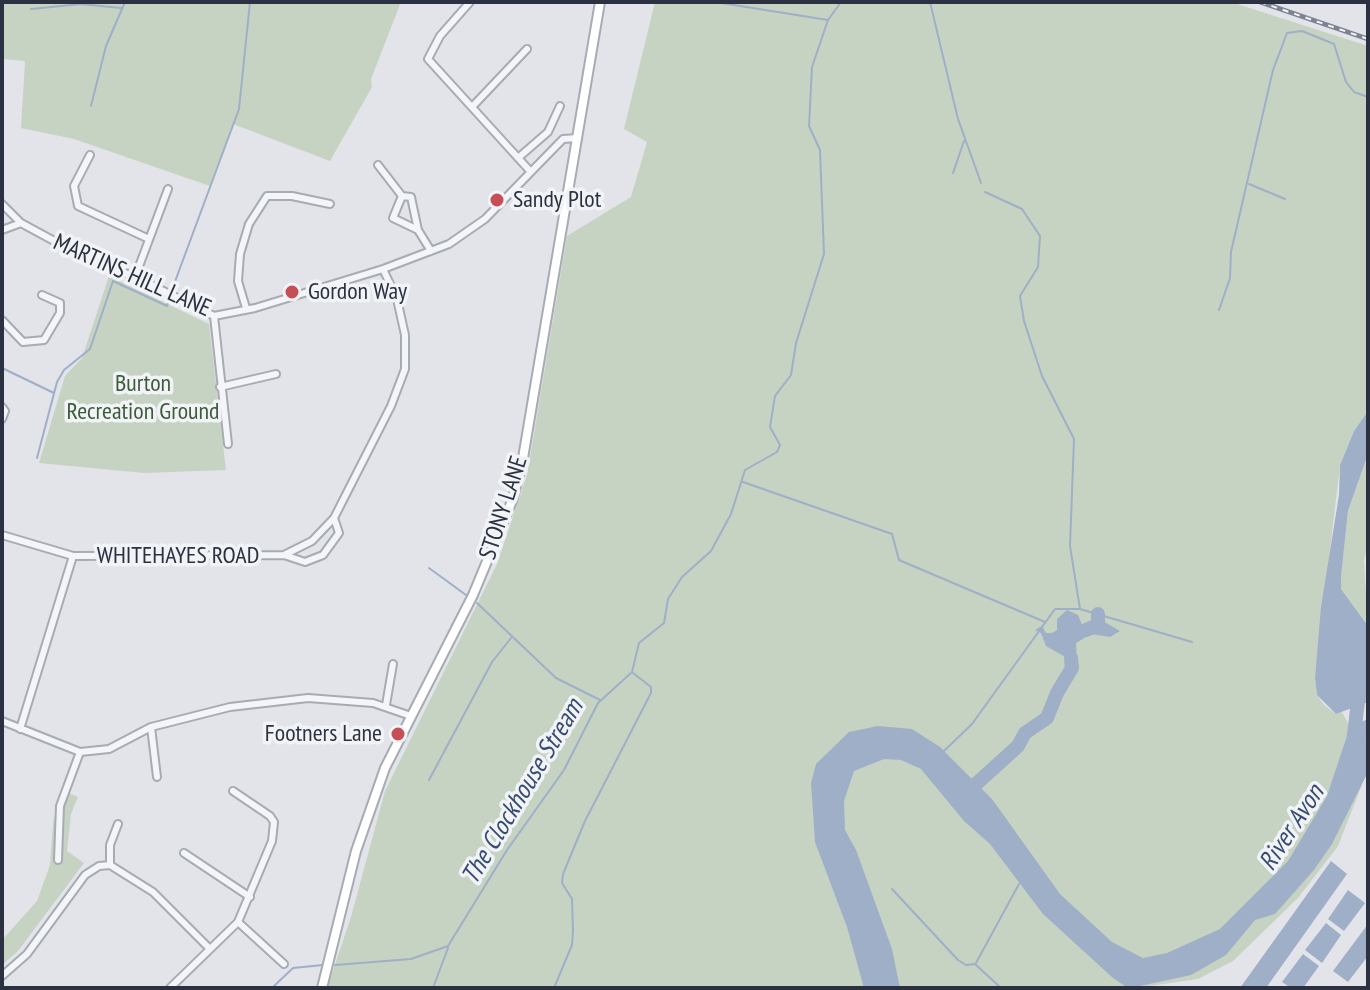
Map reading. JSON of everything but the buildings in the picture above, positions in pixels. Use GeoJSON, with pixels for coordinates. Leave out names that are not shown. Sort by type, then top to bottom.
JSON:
{"type":"FeatureCollection","features":[{"type":"Feature","properties":{"kind":"main road","name":"STONY LANE"},"geometry":{"type":"LineString","coordinates":[[322,988],[356,851],[385,768],[473,595],[512,501],[522,464],[600,2]]}},
{"type":"Feature","properties":{"kind":"street"},"geometry":{"type":"LineString","coordinates":[[470,2],[440,36],[428,59],[530,171]]}},
{"type":"Feature","properties":{"kind":"street"},"geometry":{"type":"LineString","coordinates":[[472,107],[527,49]]}},
{"type":"Feature","properties":{"kind":"street"},"geometry":{"type":"LineString","coordinates":[[518,158],[548,132],[560,106]]}},
{"type":"Feature","properties":{"kind":"street","name":"MARTINS HILL LANE"},"geometry":{"type":"LineString","coordinates":[[2,204],[21,223],[80,255],[135,277],[214,316],[255,308],[431,251],[485,219],[563,139],[578,138]]}},
{"type":"Feature","properties":{"kind":"street"},"geometry":{"type":"LineString","coordinates":[[90,155],[74,186],[78,206],[149,239]]}},
{"type":"Feature","properties":{"kind":"street"},"geometry":{"type":"LineString","coordinates":[[378,165],[402,196],[411,197],[418,230],[431,251]]}},
{"type":"Feature","properties":{"kind":"street"},"geometry":{"type":"LineString","coordinates":[[135,277],[168,189]]}},
{"type":"Feature","properties":{"kind":"street"},"geometry":{"type":"LineString","coordinates":[[246,308],[238,281],[240,254],[249,224],[267,196],[292,196],[330,204]]}},
{"type":"Feature","properties":{"kind":"street"},"geometry":{"type":"LineString","coordinates":[[402,196],[393,218],[418,230]]}},
{"type":"Feature","properties":{"kind":"street"},"geometry":{"type":"LineString","coordinates":[[2,230],[21,223]]}},
{"type":"Feature","properties":{"kind":"street","name":"WHITEHAYES ROAD"},"geometry":{"type":"LineString","coordinates":[[284,555],[312,541],[334,518],[391,406],[405,369],[405,335],[397,299],[383,269]]}},
{"type":"Feature","properties":{"kind":"street"},"geometry":{"type":"LineString","coordinates":[[2,320],[23,342],[44,340],[60,313],[60,303],[42,295]]}},
{"type":"Feature","properties":{"kind":"street"},"geometry":{"type":"LineString","coordinates":[[214,316],[228,444]]}},
{"type":"Feature","properties":{"kind":"street"},"geometry":{"type":"LineString","coordinates":[[220,387],[276,374]]}},
{"type":"Feature","properties":{"kind":"street"},"geometry":{"type":"LineString","coordinates":[[2,407],[5,411],[2,419]]}},
{"type":"Feature","properties":{"kind":"street","name":"WHITEHAYES ROAD"},"geometry":{"type":"LineString","coordinates":[[2,535],[73,556],[284,555],[305,562],[323,555],[339,533],[334,518]]}},
{"type":"Feature","properties":{"kind":"street","name":"WHITEHAYES ROAD"},"geometry":{"type":"LineString","coordinates":[[20,729],[73,556]]}},
{"type":"Feature","properties":{"kind":"street"},"geometry":{"type":"LineString","coordinates":[[386,705],[393,664]]}},
{"type":"Feature","properties":{"kind":"street"},"geometry":{"type":"LineString","coordinates":[[2,721],[80,752],[109,749],[151,727],[230,707],[308,698],[386,705],[411,716]]}},
{"type":"Feature","properties":{"kind":"street"},"geometry":{"type":"LineString","coordinates":[[151,727],[157,777]]}},
{"type":"Feature","properties":{"kind":"street"},"geometry":{"type":"LineString","coordinates":[[58,860],[60,806],[80,752]]}},
{"type":"Feature","properties":{"kind":"street"},"geometry":{"type":"LineString","coordinates":[[170,988],[238,922],[272,841],[274,822],[264,810],[233,791]]}},
{"type":"Feature","properties":{"kind":"street"},"geometry":{"type":"LineString","coordinates":[[110,865],[110,845],[118,824]]}},
{"type":"Feature","properties":{"kind":"street"},"geometry":{"type":"LineString","coordinates":[[184,853],[250,897]]}},
{"type":"Feature","properties":{"kind":"street"},"geometry":{"type":"LineString","coordinates":[[2,976],[27,954],[85,875],[99,866],[110,865],[153,892],[210,949]]}},
{"type":"Feature","properties":{"kind":"street"},"geometry":{"type":"LineString","coordinates":[[238,922],[284,964]]}},
{"type":"Feature","properties":{"kind":"green space"},"geometry":{"type":"Polygon","coordinates":[[[2,2],[401,2],[371,79],[372,87],[330,161],[233,124],[210,186],[74,139],[21,128],[25,61],[2,59],[2,2]]]}},
{"type":"Feature","properties":{"kind":"green space"},"geometry":{"type":"Polygon","coordinates":[[[655,2],[1231,2],[1368,46],[1368,411],[1354,431],[1340,465],[1315,678],[1317,695],[1324,705],[1336,714],[1342,712],[1350,727],[1340,763],[1365,777],[1338,846],[1298,898],[1233,961],[1198,979],[1136,988],[327,988],[351,917],[385,791],[497,564],[527,475],[567,236],[631,197],[647,142],[624,129],[655,2]]]}},
{"type":"Feature","properties":{"kind":"green space","name":"Burton Recreation Ground"},"geometry":{"type":"Polygon","coordinates":[[[109,276],[209,324],[226,470],[144,473],[39,463],[65,376],[82,358],[109,276]]]}},
{"type":"Feature","properties":{"kind":"green space"},"geometry":{"type":"Polygon","coordinates":[[[1368,454],[1368,546],[1364,560],[1368,626],[1341,589],[1341,577],[1348,511],[1368,454]]]}},
{"type":"Feature","properties":{"kind":"green space"},"geometry":{"type":"Polygon","coordinates":[[[61,790],[78,797],[71,814],[67,851],[84,863],[18,951],[2,965],[2,940],[37,901],[50,865],[53,823],[61,790]]]}},
{"type":"Feature","properties":{"kind":"water"},"geometry":{"type":"Polygon","coordinates":[[[1368,411],[1368,454],[1348,511],[1341,589],[1368,626],[1368,702],[1336,714],[1317,695],[1315,678],[1321,607],[1339,495],[1340,465],[1354,431],[1368,411]]]}},
{"type":"Feature","properties":{"kind":"water"},"geometry":{"type":"Polygon","coordinates":[[[1067,610],[1078,615],[1083,627],[1091,627],[1101,620],[1120,631],[1110,637],[1091,634],[1076,643],[1077,664],[1070,675],[1069,659],[1046,646],[1041,633],[1035,630],[1042,626],[1046,633],[1057,630],[1057,619],[1067,610]]]}},
{"type":"Feature","properties":{"kind":"water"},"geometry":{"type":"Polygon","coordinates":[[[1368,719],[1368,772],[1332,844],[1314,870],[1275,914],[1255,920],[1226,955],[1191,975],[1140,986],[1125,986],[1113,978],[1043,914],[990,844],[964,821],[921,769],[901,760],[884,759],[854,771],[844,801],[845,830],[856,850],[892,949],[900,988],[864,988],[847,927],[815,842],[811,783],[816,764],[849,732],[878,726],[912,729],[940,747],[992,799],[1060,894],[1112,942],[1143,958],[1167,953],[1220,929],[1288,861],[1327,796],[1350,727],[1368,719]]]}},
{"type":"Feature","properties":{"kind":"water"},"geometry":{"type":"Polygon","coordinates":[[[1331,861],[1347,874],[1266,988],[1240,988],[1331,861]]]}},
{"type":"Feature","properties":{"kind":"water"},"geometry":{"type":"Polygon","coordinates":[[[1348,890],[1365,903],[1344,931],[1328,919],[1348,890]]]}},
{"type":"Feature","properties":{"kind":"water"},"geometry":{"type":"Polygon","coordinates":[[[1326,923],[1341,935],[1322,963],[1305,950],[1326,923]]]}},
{"type":"Feature","properties":{"kind":"water"},"geometry":{"type":"Polygon","coordinates":[[[1368,924],[1368,956],[1348,982],[1333,971],[1368,924]]]}},
{"type":"Feature","properties":{"kind":"water"},"geometry":{"type":"Polygon","coordinates":[[[1303,954],[1319,966],[1303,988],[1291,988],[1282,982],[1303,954]]]}},
{"type":"Feature","properties":{"kind":"waterway"},"geometry":{"type":"LineString","coordinates":[[91,106],[106,46],[125,2]]}},
{"type":"Feature","properties":{"kind":"waterway"},"geometry":{"type":"LineString","coordinates":[[173,287],[239,109],[250,2]]}},
{"type":"Feature","properties":{"kind":"waterway"},"geometry":{"type":"LineString","coordinates":[[715,2],[828,20]]}},
{"type":"Feature","properties":{"kind":"waterway","name":"The Clockhouse Stream"},"geometry":{"type":"LineString","coordinates":[[335,965],[411,959],[448,946],[507,850],[564,770],[598,703],[632,672],[639,643],[664,623],[668,599],[682,577],[711,551],[731,514],[745,470],[777,452],[780,445],[770,427],[775,396],[791,375],[796,343],[824,254],[820,150],[809,126],[812,67],[828,20],[841,2]]}},
{"type":"Feature","properties":{"kind":"waterway"},"geometry":{"type":"LineString","coordinates":[[930,2],[958,119],[981,183]]}},
{"type":"Feature","properties":{"kind":"waterway"},"geometry":{"type":"LineString","coordinates":[[31,9],[81,4],[121,8]]}},
{"type":"Feature","properties":{"kind":"waterway"},"geometry":{"type":"LineString","coordinates":[[1219,310],[1230,278],[1231,252],[1273,70],[1287,33],[1302,31],[1334,44],[1346,82],[1354,92],[1368,97]]}},
{"type":"Feature","properties":{"kind":"waterway"},"geometry":{"type":"LineString","coordinates":[[953,173],[964,141]]}},
{"type":"Feature","properties":{"kind":"waterway"},"geometry":{"type":"LineString","coordinates":[[1249,184],[1285,199]]}},
{"type":"Feature","properties":{"kind":"waterway"},"geometry":{"type":"LineString","coordinates":[[985,192],[1022,209],[1040,236],[1038,267],[1020,296],[1024,321],[1042,376],[1074,439],[1070,546],[1080,609]]}},
{"type":"Feature","properties":{"kind":"waterway"},"geometry":{"type":"LineString","coordinates":[[37,458],[57,382],[64,370],[90,349],[113,281],[167,306],[169,300]]}},
{"type":"Feature","properties":{"kind":"waterway"},"geometry":{"type":"LineString","coordinates":[[2,368],[54,393]]}},
{"type":"Feature","properties":{"kind":"waterway"},"geometry":{"type":"LineString","coordinates":[[743,482],[892,534],[899,560],[1045,622]]}},
{"type":"Feature","properties":{"kind":"waterway"},"geometry":{"type":"LineString","coordinates":[[429,568],[466,595]]}},
{"type":"Feature","properties":{"kind":"waterway"},"geometry":{"type":"LineString","coordinates":[[477,603],[556,678],[600,700]]}},
{"type":"Feature","properties":{"kind":"waterway"},"geometry":{"type":"LineString","coordinates":[[944,751],[972,724],[1055,609],[1080,609],[1192,642]]}},
{"type":"Feature","properties":{"kind":"waterway","name":"River Avon"},"geometry":{"type":"LineString","coordinates":[[1086,630],[1098,625],[1098,614]]}},
{"type":"Feature","properties":{"kind":"waterway"},"geometry":{"type":"LineString","coordinates":[[429,780],[492,662],[511,638]]}},
{"type":"Feature","properties":{"kind":"waterway","name":"River Avon"},"geometry":{"type":"LineString","coordinates":[[965,794],[1018,746],[1025,733],[1047,718],[1072,668],[1071,658]]}},
{"type":"Feature","properties":{"kind":"waterway"},"geometry":{"type":"LineString","coordinates":[[554,988],[572,945],[572,899],[562,883],[563,874],[585,821],[651,693],[651,687],[633,673]]}},
{"type":"Feature","properties":{"kind":"waterway","name":"River Avon"},"geometry":{"type":"LineString","coordinates":[[1353,743],[1358,701],[1355,689]]}},
{"type":"Feature","properties":{"kind":"waterway"},"geometry":{"type":"LineString","coordinates":[[976,963],[1019,884]]}},
{"type":"Feature","properties":{"kind":"waterway"},"geometry":{"type":"LineString","coordinates":[[892,889],[958,960],[966,965],[975,964],[1001,988]]}},
{"type":"Feature","properties":{"kind":"waterway"},"geometry":{"type":"LineString","coordinates":[[433,988],[448,948]]}},
{"type":"Feature","properties":{"kind":"waterway","name":"The Clockhouse Stream"},"geometry":{"type":"LineString","coordinates":[[272,988],[293,968],[323,965]]}},
{"type":"Feature","properties":{"kind":"railway"},"geometry":{"type":"LineString","coordinates":[[1260,2],[1368,39]]}},
{"type":"Feature","properties":{"kind":"place","name":"Sandy Plot"},"geometry":{"type":"Point","coordinates":[497,200]}},
{"type":"Feature","properties":{"kind":"place","name":"Gordon Way"},"geometry":{"type":"Point","coordinates":[292,292]}},
{"type":"Feature","properties":{"kind":"place","name":"Footners Lane"},"geometry":{"type":"Point","coordinates":[398,734]}}]}
